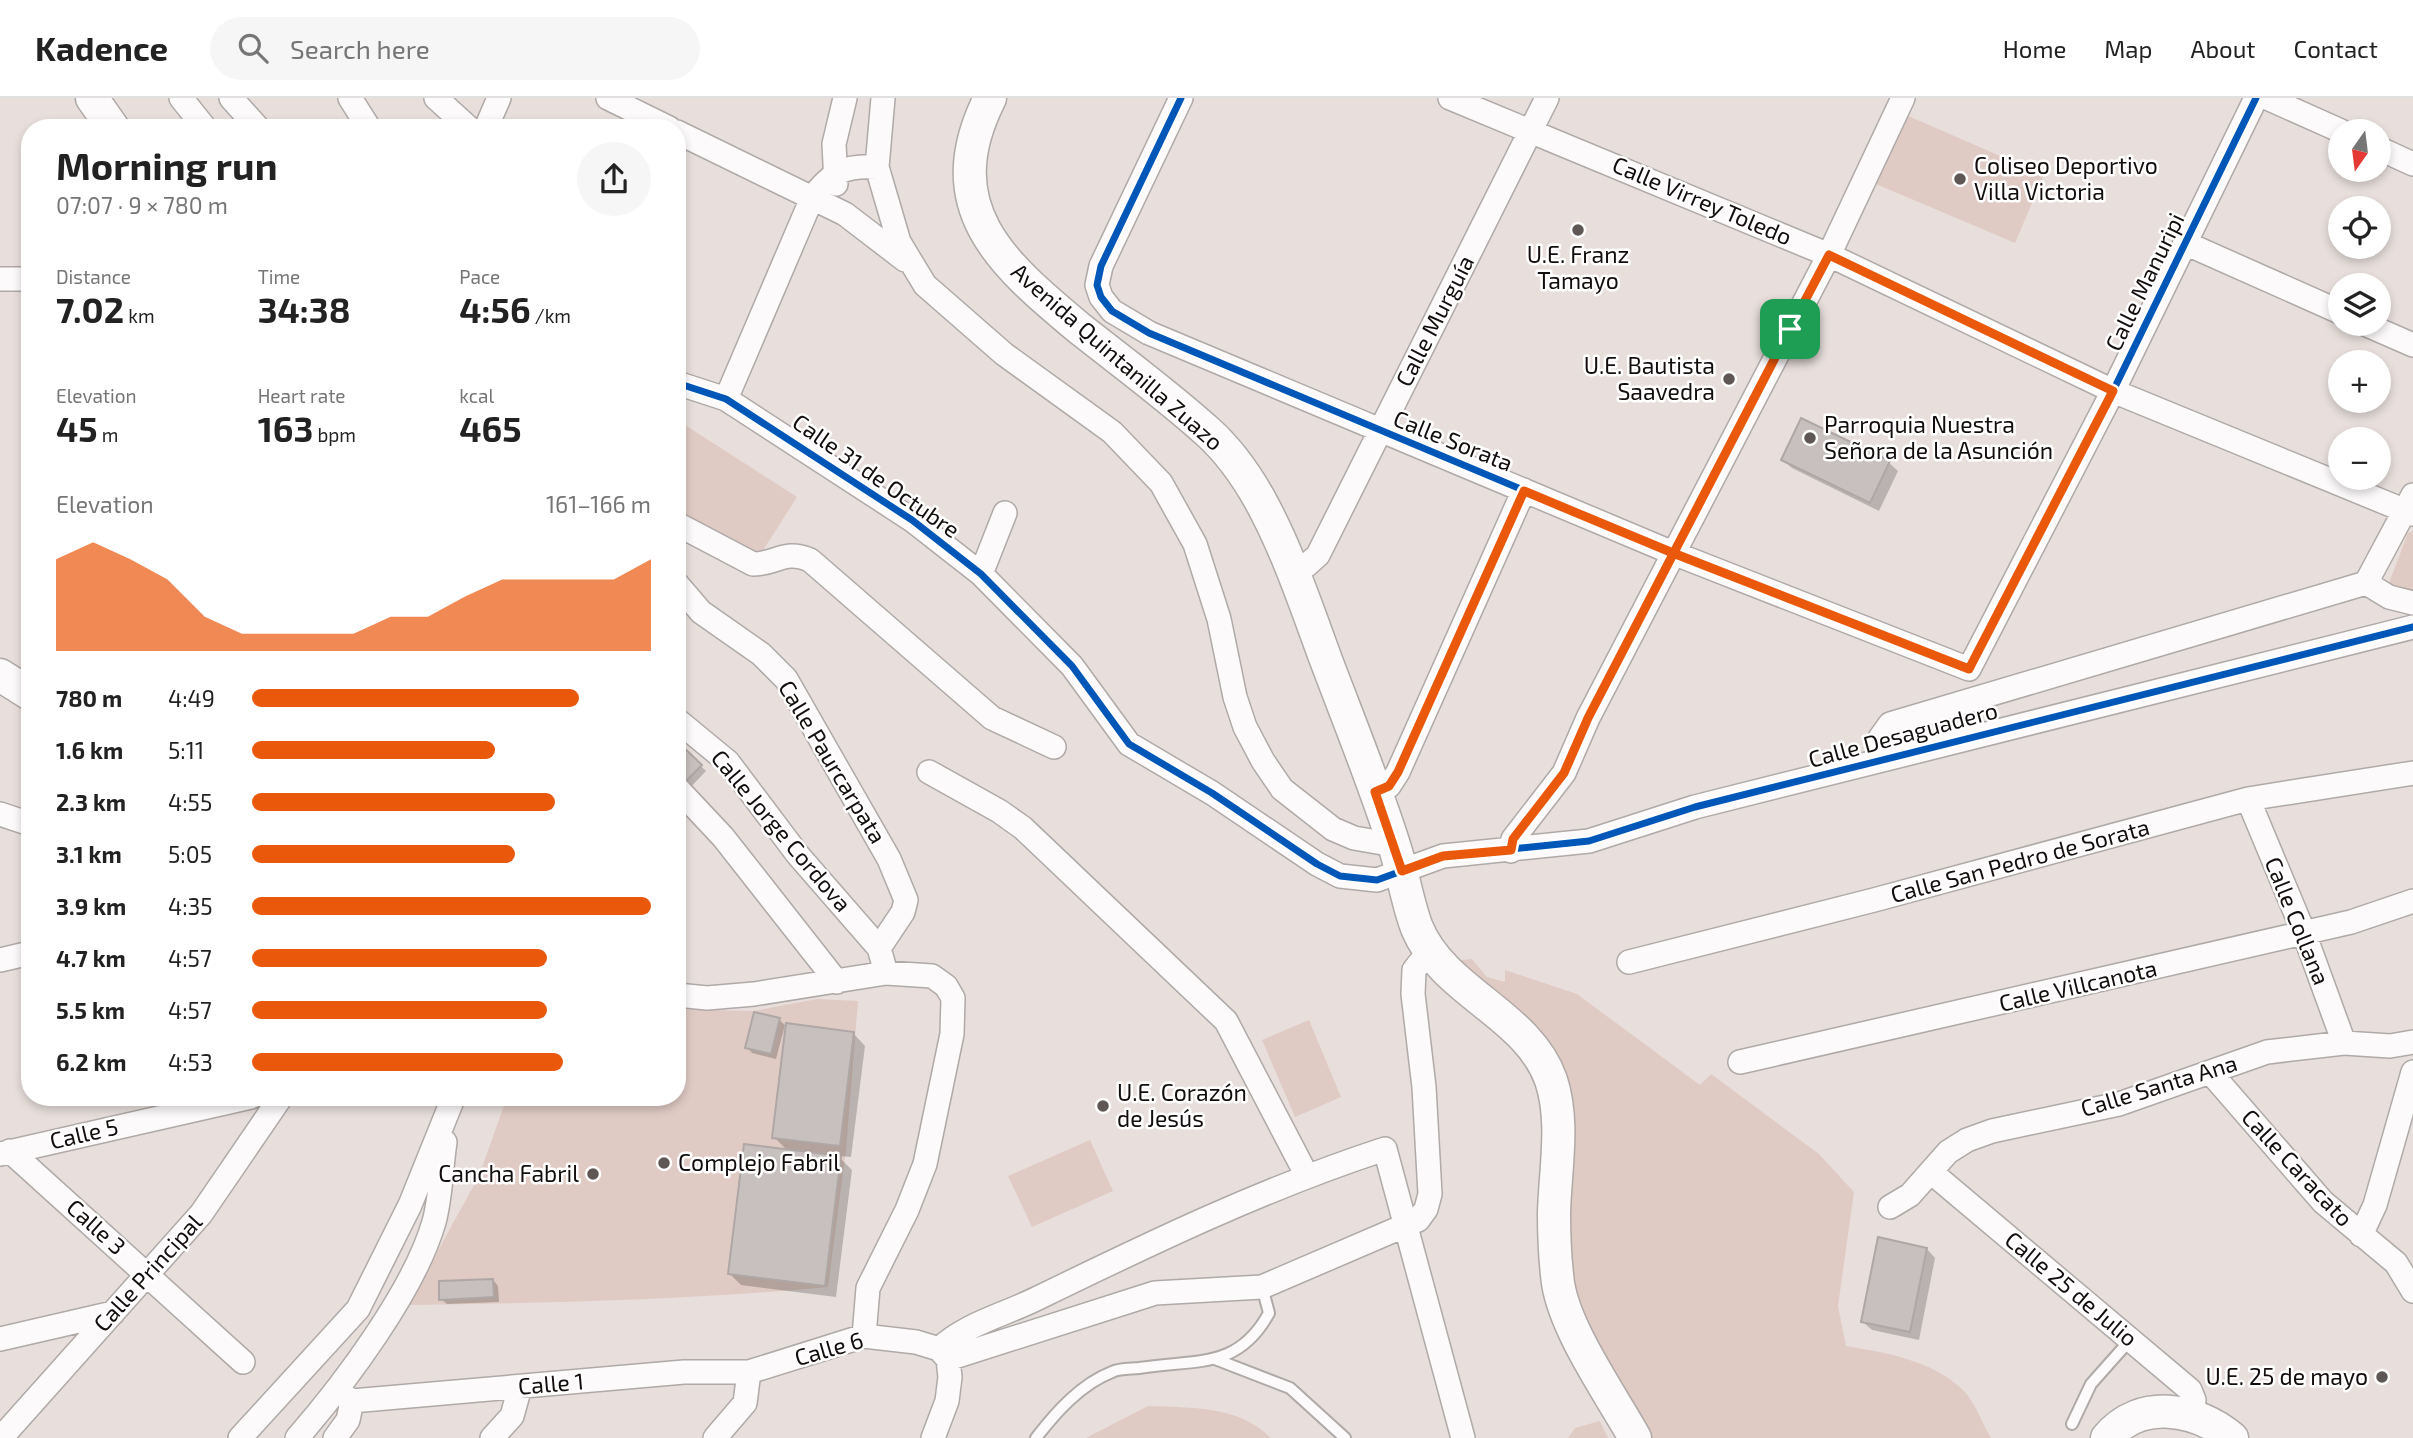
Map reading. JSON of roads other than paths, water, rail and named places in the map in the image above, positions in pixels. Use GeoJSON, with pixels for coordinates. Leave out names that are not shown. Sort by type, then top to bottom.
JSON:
{"type":"FeatureCollection","features":[{"type":"Feature","properties":{"kind":"street"},"geometry":{"type":"LineString","coordinates":[[92,98],[107,119]]}},
{"type":"Feature","properties":{"kind":"street"},"geometry":{"type":"LineString","coordinates":[[181,98],[198,119]]}},
{"type":"Feature","properties":{"kind":"street"},"geometry":{"type":"LineString","coordinates":[[231,98],[250,119]]}},
{"type":"Feature","properties":{"kind":"street"},"geometry":{"type":"LineString","coordinates":[[350,98],[363,119]]}},
{"type":"Feature","properties":{"kind":"street"},"geometry":{"type":"LineString","coordinates":[[436,98],[459,119]]}},
{"type":"Feature","properties":{"kind":"street"},"geometry":{"type":"LineString","coordinates":[[490,119],[499,98]]}},
{"type":"Feature","properties":{"kind":"street"},"geometry":{"type":"LineString","coordinates":[[608,98],[651,119]]}},
{"type":"Feature","properties":{"kind":"street"},"geometry":{"type":"LineString","coordinates":[[845,98],[834,144],[834,175],[845,214]]}},
{"type":"Feature","properties":{"kind":"street"},"geometry":{"type":"LineString","coordinates":[[883,98],[877,167],[899,242],[912,267],[925,285],[964,320],[1037,380],[1112,432],[1161,483],[1195,544],[1219,619],[1235,697],[1245,727],[1263,761],[1282,789],[1333,829],[1366,841],[1398,858]]}},
{"type":"Feature","properties":{"kind":"street","name":"Avenida Quintanilla Zuazo"},"geometry":{"type":"LineString","coordinates":[[990,98],[978,122],[971,151],[971,186],[977,212],[991,243],[1019,278],[1210,434],[1246,475],[1273,523],[1293,572],[1375,792],[1398,858],[1418,930],[1430,950],[1455,980],[1508,1024],[1543,1062],[1551,1079],[1557,1112],[1554,1210],[1558,1286],[1578,1337],[1635,1438]]}},
{"type":"Feature","properties":{"kind":"street","name":"Calle Sorata"},"geometry":{"type":"LineString","coordinates":[[1181,98],[1101,266],[1097,285],[1101,297],[1112,311],[1149,333],[1379,431],[1673,553],[1969,669]]}},
{"type":"Feature","properties":{"kind":"street","name":"Calle Virrey Toledo"},"geometry":{"type":"LineString","coordinates":[[1450,98],[1829,255],[2113,391],[2410,507]]}},
{"type":"Feature","properties":{"kind":"street","name":"Calle Murguía"},"geometry":{"type":"LineString","coordinates":[[1293,572],[1318,555],[1547,98]]}},
{"type":"Feature","properties":{"kind":"street"},"geometry":{"type":"LineString","coordinates":[[1511,850],[1513,839],[1564,773],[1588,718],[1829,255],[1903,98]]}},
{"type":"Feature","properties":{"kind":"street","name":"Calle Manuripi"},"geometry":{"type":"LineString","coordinates":[[1969,669],[2113,391],[2256,98]]}},
{"type":"Feature","properties":{"kind":"street"},"geometry":{"type":"LineString","coordinates":[[2267,98],[2328,125]]}},
{"type":"Feature","properties":{"kind":"street"},"geometry":{"type":"LineString","coordinates":[[686,136],[845,214],[912,267]]}},
{"type":"Feature","properties":{"kind":"street"},"geometry":{"type":"LineString","coordinates":[[2391,154],[2413,164]]}},
{"type":"Feature","properties":{"kind":"street"},"geometry":{"type":"LineString","coordinates":[[726,399],[812,198],[844,167],[877,167]]}},
{"type":"Feature","properties":{"kind":"street"},"geometry":{"type":"LineString","coordinates":[[845,214],[872,206],[884,195]]}},
{"type":"Feature","properties":{"kind":"street"},"geometry":{"type":"LineString","coordinates":[[2185,243],[2328,307]]}},
{"type":"Feature","properties":{"kind":"street"},"geometry":{"type":"LineString","coordinates":[[0,279],[21,279]]}},
{"type":"Feature","properties":{"kind":"street"},"geometry":{"type":"LineString","coordinates":[[2391,335],[2413,345]]}},
{"type":"Feature","properties":{"kind":"street","name":"Calle 31 de Octubre"},"geometry":{"type":"LineString","coordinates":[[686,386],[726,399],[912,520],[981,574],[1072,666],[1129,744],[1212,793],[1317,864],[1340,876],[1377,880],[1398,858]]}},
{"type":"Feature","properties":{"kind":"street"},"geometry":{"type":"LineString","coordinates":[[1375,792],[1389,786],[1398,772],[1524,491]]}},
{"type":"Feature","properties":{"kind":"street"},"geometry":{"type":"LineString","coordinates":[[2410,507],[2366,583],[2389,597],[2413,603]]}},
{"type":"Feature","properties":{"kind":"street"},"geometry":{"type":"LineString","coordinates":[[981,574],[1005,513]]}},
{"type":"Feature","properties":{"kind":"street"},"geometry":{"type":"LineString","coordinates":[[686,529],[753,564],[764,564],[780,556],[796,554],[810,560],[992,718],[1054,747]]}},
{"type":"Feature","properties":{"kind":"street","name":"Calle Desaguadero"},"geometry":{"type":"LineString","coordinates":[[1885,758],[1880,738],[1890,724],[2366,583]]}},
{"type":"Feature","properties":{"kind":"street","name":"Calle Paurcarpata"},"geometry":{"type":"LineString","coordinates":[[686,594],[701,612],[753,648],[786,679],[878,839],[906,900],[903,912],[879,948]]}},
{"type":"Feature","properties":{"kind":"street","name":"Calle Desaguadero"},"geometry":{"type":"LineString","coordinates":[[1398,858],[1589,841],[1695,807],[1805,782],[1885,758],[2413,627]]}},
{"type":"Feature","properties":{"kind":"street"},"geometry":{"type":"LineString","coordinates":[[0,675],[21,688]]}},
{"type":"Feature","properties":{"kind":"street","name":"Calle Jorge Cordova"},"geometry":{"type":"LineString","coordinates":[[686,727],[728,762],[798,855],[879,948]]}},
{"type":"Feature","properties":{"kind":"street"},"geometry":{"type":"LineString","coordinates":[[929,772],[955,790],[999,811],[1023,828],[1226,1021],[1306,1174]]}},
{"type":"Feature","properties":{"kind":"street","name":"Calle San Pedro de Sorata"},"geometry":{"type":"LineString","coordinates":[[1629,962],[1874,900],[2248,799],[2413,773]]}},
{"type":"Feature","properties":{"kind":"street"},"geometry":{"type":"LineString","coordinates":[[686,798],[723,837],[837,982]]}},
{"type":"Feature","properties":{"kind":"street","name":"Calle Collana"},"geometry":{"type":"LineString","coordinates":[[2248,799],[2304,933],[2344,1043]]}},
{"type":"Feature","properties":{"kind":"street"},"geometry":{"type":"LineString","coordinates":[[0,814],[21,821]]}},
{"type":"Feature","properties":{"kind":"street","name":"Calle Villcanota"},"geometry":{"type":"LineString","coordinates":[[1740,1062],[2304,933],[2386,912],[2413,901]]}},
{"type":"Feature","properties":{"kind":"street"},"geometry":{"type":"LineString","coordinates":[[879,948],[886,973]]}},
{"type":"Feature","properties":{"kind":"street"},"geometry":{"type":"LineString","coordinates":[[943,1354],[1154,1293],[1262,1287],[1418,1220],[1426,1209],[1430,1194],[1424,1087],[1413,994],[1414,970],[1430,950]]}},
{"type":"Feature","properties":{"kind":"street"},"geometry":{"type":"LineString","coordinates":[[0,960],[21,955]]}},
{"type":"Feature","properties":{"kind":"street"},"geometry":{"type":"LineString","coordinates":[[686,995],[719,997],[886,973],[932,976],[946,986],[953,998],[952,1034],[925,1164],[907,1210],[867,1288],[864,1336]]}},
{"type":"Feature","properties":{"kind":"street","name":"Calle Santa Ana"},"geometry":{"type":"LineString","coordinates":[[1890,1208],[1910,1195],[1948,1152],[1967,1140],[1992,1131],[2119,1104],[2267,1052],[2344,1043],[2390,1046],[2413,1042]]}},
{"type":"Feature","properties":{"kind":"street","name":"Calle Caracato"},"geometry":{"type":"LineString","coordinates":[[2210,1072],[2323,1202],[2361,1235],[2405,1257],[2413,1291]]}},
{"type":"Feature","properties":{"kind":"street"},"geometry":{"type":"LineString","coordinates":[[2361,1235],[2375,1205],[2413,1072]]}},
{"type":"Feature","properties":{"kind":"street","name":"Calle 5"},"geometry":{"type":"LineString","coordinates":[[5,1152],[211,1106]]}},
{"type":"Feature","properties":{"kind":"street","name":"Calle Principal"},"geometry":{"type":"LineString","coordinates":[[1,1438],[201,1214],[275,1106]]}},
{"type":"Feature","properties":{"kind":"street"},"geometry":{"type":"LineString","coordinates":[[240,1438],[358,1309],[410,1205],[449,1106]]}},
{"type":"Feature","properties":{"kind":"street"},"geometry":{"type":"LineString","coordinates":[[297,1438],[345,1396],[408,1281],[434,1221],[451,1106]]}},
{"type":"Feature","properties":{"kind":"street"},"geometry":{"type":"LineString","coordinates":[[933,1438],[947,1401],[943,1354],[956,1334],[1306,1174],[1385,1149],[1462,1438]]}},
{"type":"Feature","properties":{"kind":"street","name":"Calle 3"},"geometry":{"type":"LineString","coordinates":[[5,1152],[147,1273],[243,1362]]}},
{"type":"Feature","properties":{"kind":"street","name":"Calle 25 de Julio"},"geometry":{"type":"LineString","coordinates":[[1931,1172],[2190,1390],[2194,1400],[2193,1415]]}},
{"type":"Feature","properties":{"kind":"street"},"geometry":{"type":"LineString","coordinates":[[0,1339],[113,1313]]}},
{"type":"Feature","properties":{"kind":"street","name":"Calle 6"},"geometry":{"type":"LineString","coordinates":[[750,1372],[864,1336],[943,1354]]}},
{"type":"Feature","properties":{"kind":"street","name":"Calle 1"},"geometry":{"type":"LineString","coordinates":[[345,1396],[520,1387],[684,1372],[750,1372]]}},
{"type":"Feature","properties":{"kind":"street"},"geometry":{"type":"LineString","coordinates":[[715,1438],[745,1403],[750,1372]]}},
{"type":"Feature","properties":{"kind":"street"},"geometry":{"type":"LineString","coordinates":[[492,1438],[512,1416],[520,1387]]}},
{"type":"Feature","properties":{"kind":"street"},"geometry":{"type":"LineString","coordinates":[[335,1438],[348,1420],[345,1396]]}},
{"type":"Feature","properties":{"kind":"street"},"geometry":{"type":"LineString","coordinates":[[2107,1438],[2133,1417],[2162,1411],[2193,1415],[2216,1425],[2232,1438]]}},
{"type":"Feature","properties":{"kind":"lane"},"geometry":{"type":"LineString","coordinates":[[1036,1438],[1062,1406],[1113,1371],[1215,1359],[1233,1353],[1257,1334],[1269,1313],[1262,1287]]}},
{"type":"Feature","properties":{"kind":"lane"},"geometry":{"type":"LineString","coordinates":[[2072,1424],[2091,1384],[2131,1339]]}},
{"type":"Feature","properties":{"kind":"lane"},"geometry":{"type":"LineString","coordinates":[[1215,1359],[1290,1388],[1345,1438]]}},
{"type":"Feature","properties":{"kind":"place","name":"Coliseo Deportivo Villa Victoria"},"geometry":{"type":"Point","coordinates":[1960,179]}},
{"type":"Feature","properties":{"kind":"place","name":"U.E. Franz Tamayo"},"geometry":{"type":"Point","coordinates":[1578,230]}},
{"type":"Feature","properties":{"kind":"place","name":"U.E. Bautista Saavedra"},"geometry":{"type":"Point","coordinates":[1729,379]}},
{"type":"Feature","properties":{"kind":"place","name":"Parroquia Nuestra Señora de la Asunción"},"geometry":{"type":"Point","coordinates":[1810,438]}},
{"type":"Feature","properties":{"kind":"place","name":"U.E. Corazón de Jesús"},"geometry":{"type":"Point","coordinates":[1103,1106]}},
{"type":"Feature","properties":{"kind":"place","name":"Complejo Fabril"},"geometry":{"type":"Point","coordinates":[664,1163]}},
{"type":"Feature","properties":{"kind":"place","name":"Cancha Fabril"},"geometry":{"type":"Point","coordinates":[593,1174]}},
{"type":"Feature","properties":{"kind":"place","name":"U.E. 25 de mayo"},"geometry":{"type":"Point","coordinates":[2382,1377]}}]}
